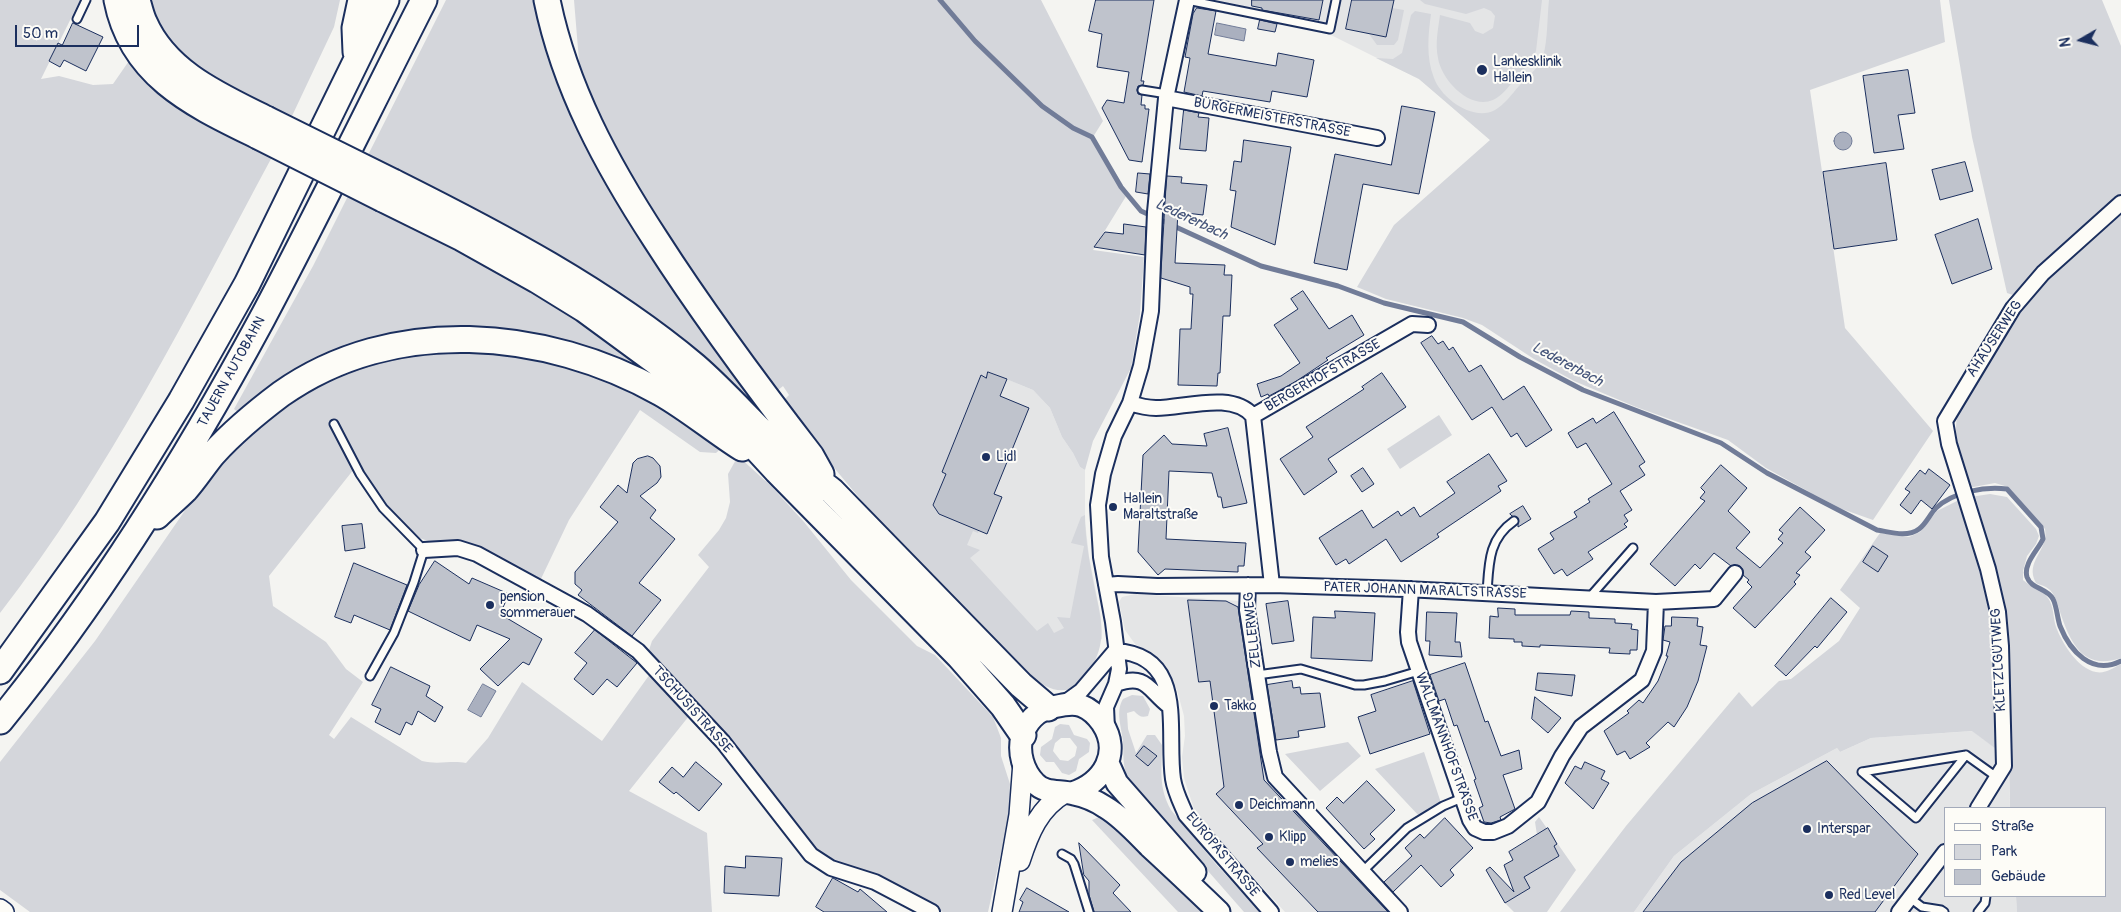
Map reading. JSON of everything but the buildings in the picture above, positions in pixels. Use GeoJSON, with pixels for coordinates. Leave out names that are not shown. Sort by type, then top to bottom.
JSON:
{"type":"FeatureCollection","features":[{"type":"Feature","properties":{"kind":"highway"},"geometry":{"type":"LineString","coordinates":[[118,0],[128,35],[141,57],[173,89],[206,110],[262,128],[388,190],[526,251],[601,296],[696,367],[801,468],[832,491],[1021,685],[1055,706]]}},
{"type":"Feature","properties":{"kind":"highway"},"geometry":{"type":"LineString","coordinates":[[137,0],[144,22],[154,41],[170,59],[195,81],[262,128]]}},
{"type":"Feature","properties":{"kind":"highway"},"geometry":{"type":"LineString","coordinates":[[357,60],[355,28],[361,0]]}},
{"type":"Feature","properties":{"kind":"highway"},"geometry":{"type":"LineString","coordinates":[[0,671],[107,522],[181,401],[247,284],[386,0]]}},
{"type":"Feature","properties":{"kind":"highway","name":"TAUERN AUTOBAHN"},"geometry":{"type":"LineString","coordinates":[[0,721],[64,639],[132,540],[206,420],[262,318],[424,0]]}},
{"type":"Feature","properties":{"kind":"highway"},"geometry":{"type":"LineString","coordinates":[[546,0],[557,44],[576,97],[603,152],[632,204],[701,309],[811,456],[832,491]]}},
{"type":"Feature","properties":{"kind":"highway"},"geometry":{"type":"LineString","coordinates":[[388,190],[462,238],[538,280],[584,309],[663,367],[730,420],[777,471],[959,656],[1003,706],[1023,735]]}},
{"type":"Feature","properties":{"kind":"highway"},"geometry":{"type":"LineString","coordinates":[[132,540],[185,490],[214,454],[246,422],[281,394],[311,376],[348,358],[388,346],[420,341],[456,339],[493,340],[530,346],[575,358],[618,373],[661,393],[777,471]]}},
{"type":"Feature","properties":{"kind":"main road"},"geometry":{"type":"LineString","coordinates":[[1055,706],[1084,706],[1097,716],[1107,730],[1110,747],[1108,763],[1097,781],[1086,789],[1069,793],[1049,803],[1032,827],[1003,912],[1019,815],[1023,735],[1034,716],[1055,706]]}},
{"type":"Feature","properties":{"kind":"main road"},"geometry":{"type":"LineString","coordinates":[[1023,762],[1027,772],[1036,784],[1048,790],[1069,793],[1092,800],[1117,815],[1219,912]]}},
{"type":"Feature","properties":{"kind":"main road"},"geometry":{"type":"LineString","coordinates":[[1108,763],[1117,783],[1230,912]]}},
{"type":"Feature","properties":{"kind":"main road"},"geometry":{"type":"LineString","coordinates":[[0,909],[4,912]]}},
{"type":"Feature","properties":{"kind":"street"},"geometry":{"type":"LineString","coordinates":[[1107,730],[1106,707],[1116,684],[1119,669],[1115,651],[1113,622],[1101,557],[1098,504],[1102,474],[1114,436],[1130,403],[1141,366],[1151,311],[1155,219],[1167,96],[1187,0]]}},
{"type":"Feature","properties":{"kind":"street","name":"BÜRGERMEISTERSTRASSE"},"geometry":{"type":"LineString","coordinates":[[1167,96],[1377,138]]}},
{"type":"Feature","properties":{"kind":"street","name":"AHAUSERWEG"},"geometry":{"type":"LineString","coordinates":[[1945,422],[2013,308],[2043,273],[2121,203]]}},
{"type":"Feature","properties":{"kind":"street","name":"BERGERHOFSTRASSE"},"geometry":{"type":"LineString","coordinates":[[1130,403],[1144,408],[1197,403],[1234,404],[1246,408],[1253,416],[1412,324],[1428,325]]}},
{"type":"Feature","properties":{"kind":"street"},"geometry":{"type":"LineString","coordinates":[[1253,416],[1272,585]]}},
{"type":"Feature","properties":{"kind":"street","name":"KLETZLGUTWEG"},"geometry":{"type":"LineString","coordinates":[[1945,422],[1949,444],[1988,569],[1998,612],[2004,766],[1979,807]]}},
{"type":"Feature","properties":{"kind":"street","name":"TSCHUSISTRASSE"},"geometry":{"type":"LineString","coordinates":[[424,550],[458,548],[477,554],[594,619],[638,650],[717,736],[811,855],[831,868],[875,882],[932,912]]}},
{"type":"Feature","properties":{"kind":"street","name":"PATER JOHANN MARALTSTRASSE"},"geometry":{"type":"LineString","coordinates":[[1106,586],[1118,584],[1157,586],[1272,585],[1411,589],[1656,602],[1714,599],[1735,573]]}},
{"type":"Feature","properties":{"kind":"street","name":"ZELLERWEG"},"geometry":{"type":"LineString","coordinates":[[1248,585],[1248,610],[1269,752],[1275,777],[1400,912]]}},
{"type":"Feature","properties":{"kind":"street","name":"WALLMANNHOFSTRASSE"},"geometry":{"type":"LineString","coordinates":[[1411,589],[1408,632],[1419,671],[1470,820],[1476,828],[1484,832],[1493,832],[1508,826],[1538,802],[1562,756],[1581,727],[1642,680],[1654,651],[1656,602]]}},
{"type":"Feature","properties":{"kind":"street"},"geometry":{"type":"LineString","coordinates":[[1055,706],[1081,690],[1115,651]]}},
{"type":"Feature","properties":{"kind":"street","name":"EUROPASTRASSE"},"geometry":{"type":"LineString","coordinates":[[1115,651],[1129,652],[1153,666],[1163,678],[1169,691],[1173,778],[1180,802],[1186,815],[1271,912]]}},
{"type":"Feature","properties":{"kind":"street"},"geometry":{"type":"LineString","coordinates":[[1116,684],[1136,680],[1144,682],[1169,706]]}},
{"type":"Feature","properties":{"kind":"street"},"geometry":{"type":"LineString","coordinates":[[1899,912],[1944,853]]}},
{"type":"Feature","properties":{"kind":"lane"},"geometry":{"type":"LineString","coordinates":[[77,19],[86,0]]}},
{"type":"Feature","properties":{"kind":"lane"},"geometry":{"type":"LineString","coordinates":[[1187,0],[1330,29],[1336,0]]}},
{"type":"Feature","properties":{"kind":"lane"},"geometry":{"type":"LineString","coordinates":[[1142,90],[1167,96]]}},
{"type":"Feature","properties":{"kind":"lane"},"geometry":{"type":"LineString","coordinates":[[334,424],[360,474],[383,508],[424,550],[394,633],[370,676]]}},
{"type":"Feature","properties":{"kind":"lane"},"geometry":{"type":"LineString","coordinates":[[1487,593],[1492,549],[1504,528],[1514,521]]}},
{"type":"Feature","properties":{"kind":"lane"},"geometry":{"type":"LineString","coordinates":[[1589,598],[1633,548]]}},
{"type":"Feature","properties":{"kind":"lane","name":"ZELLERWEG"},"geometry":{"type":"LineString","coordinates":[[1258,675],[1301,669],[1355,685],[1364,685],[1385,682],[1419,671]]}},
{"type":"Feature","properties":{"kind":"lane"},"geometry":{"type":"LineString","coordinates":[[1966,755],[1916,818],[1862,772],[1966,755],[1998,778]]}},
{"type":"Feature","properties":{"kind":"lane"},"geometry":{"type":"LineString","coordinates":[[1363,871],[1407,828],[1462,798]]}},
{"type":"Feature","properties":{"kind":"lane"},"geometry":{"type":"LineString","coordinates":[[1062,854],[1071,859],[1074,864],[1089,912]]}},
{"type":"Feature","properties":{"kind":"lane"},"geometry":{"type":"LineString","coordinates":[[1978,912],[1985,903],[1986,897]]}},
{"type":"Feature","properties":{"kind":"lane"},"geometry":{"type":"LineString","coordinates":[[1910,898],[1922,907],[1944,912]]}},
{"type":"Feature","properties":{"kind":"shaded area","name":"Lankesklinik Hallein"},"geometry":{"type":"Polygon","coordinates":[[[1196,0],[1559,0],[1572,61],[1490,140],[1419,79],[1329,34],[1194,7],[1196,0]]]}},
{"type":"Feature","properties":{"kind":"shaded area","name":"Lidl"},"geometry":{"type":"Polygon","coordinates":[[[980,368],[1033,390],[1050,408],[1062,437],[1080,467],[1085,470],[1085,521],[1089,556],[1101,618],[1102,639],[1056,665],[907,503],[980,368]]]}},
{"type":"Feature","properties":{"kind":"shaded area"},"geometry":{"type":"Polygon","coordinates":[[[1135,594],[1254,602],[1277,767],[1285,781],[1406,912],[1285,912],[1209,829],[1194,809],[1184,778],[1182,757],[1185,736],[1184,716],[1177,690],[1165,667],[1135,644],[1125,630],[1119,602],[1122,597],[1135,594]]]}},
{"type":"Feature","properties":{"kind":"shaded area"},"geometry":{"type":"Polygon","coordinates":[[[1973,731],[2008,758],[2010,807],[1944,807],[1944,897],[2016,897],[2017,912],[1634,912],[1674,856],[1751,794],[1837,748],[1840,752],[1871,738],[1973,731]]]}},
{"type":"Feature","properties":{"kind":"green space"},"geometry":{"type":"Polygon","coordinates":[[[0,0],[80,0],[41,79],[59,76],[93,85],[113,84],[131,58],[272,157],[178,333],[112,448],[40,560],[0,613],[0,0]]]}},
{"type":"Feature","properties":{"kind":"green space"},"geometry":{"type":"Polygon","coordinates":[[[148,0],[340,0],[334,27],[292,116],[236,91],[198,69],[168,41],[157,25],[148,0]]]}},
{"type":"Feature","properties":{"kind":"green space"},"geometry":{"type":"Polygon","coordinates":[[[446,0],[538,0],[580,132],[621,207],[680,298],[753,401],[751,402],[367,157],[446,0]]]}},
{"type":"Feature","properties":{"kind":"green space"},"geometry":{"type":"Polygon","coordinates":[[[574,0],[1041,0],[1103,121],[1093,137],[1128,193],[1093,250],[1144,257],[1140,314],[1131,368],[1093,441],[1085,470],[1080,467],[1062,437],[1050,408],[1033,390],[989,372],[986,378],[981,376],[942,472],[954,477],[938,494],[933,505],[939,514],[979,531],[978,533],[973,531],[967,545],[980,550],[970,558],[1037,631],[1048,623],[1054,633],[1064,628],[1057,617],[1070,618],[1084,546],[1071,543],[1081,517],[1085,515],[1087,545],[1100,617],[1101,634],[1100,646],[1093,664],[1079,683],[1067,690],[1060,690],[1048,687],[1031,677],[901,544],[839,474],[784,400],[789,395],[783,386],[777,391],[750,359],[681,259],[624,169],[601,126],[580,73],[574,0]]]}},
{"type":"Feature","properties":{"kind":"green space"},"geometry":{"type":"Polygon","coordinates":[[[1420,0],[1542,0],[1536,51],[1530,62],[1505,91],[1493,100],[1475,101],[1466,97],[1450,83],[1440,66],[1437,36],[1440,15],[1470,23],[1475,31],[1483,34],[1493,28],[1495,16],[1491,11],[1484,8],[1466,14],[1425,4],[1420,0]]]}},
{"type":"Feature","properties":{"kind":"green space"},"geometry":{"type":"Polygon","coordinates":[[[1549,0],[1940,0],[1945,42],[1810,90],[1845,328],[1933,431],[1873,520],[1842,509],[1813,494],[1766,468],[1728,440],[1636,407],[1574,381],[1534,359],[1482,325],[1463,318],[1386,299],[1357,287],[1394,225],[1490,140],[1419,79],[1376,58],[1393,59],[1402,53],[1411,15],[1415,11],[1431,14],[1429,54],[1431,70],[1438,86],[1451,100],[1468,110],[1486,113],[1495,110],[1508,99],[1536,68],[1543,57],[1546,43],[1549,0]]]}},
{"type":"Feature","properties":{"kind":"green space"},"geometry":{"type":"Polygon","coordinates":[[[1949,0],[2102,0],[2121,46],[2121,197],[2016,296],[2007,293],[1972,137],[1949,0]]]}},
{"type":"Feature","properties":{"kind":"green space"},"geometry":{"type":"Polygon","coordinates":[[[1392,8],[1404,10],[1398,40],[1394,45],[1377,45],[1369,34],[1386,37],[1392,8]]]}},
{"type":"Feature","properties":{"kind":"green space"},"geometry":{"type":"Polygon","coordinates":[[[349,194],[465,250],[549,298],[687,395],[452,330],[240,414],[234,409],[313,266],[349,194]]]}},
{"type":"Feature","properties":{"kind":"green space"},"geometry":{"type":"Polygon","coordinates":[[[2121,210],[2121,658],[2098,661],[2081,653],[2065,626],[2054,595],[2045,587],[2036,583],[2033,568],[2044,544],[2045,529],[2008,487],[1995,483],[1968,488],[1958,450],[1956,421],[1958,411],[2010,322],[2042,282],[2121,210]]]}},
{"type":"Feature","properties":{"kind":"green space"},"geometry":{"type":"Polygon","coordinates":[[[447,352],[516,354],[580,371],[622,387],[671,412],[725,445],[716,453],[700,452],[640,410],[569,520],[539,583],[459,543],[428,541],[417,537],[407,530],[387,506],[366,475],[337,420],[332,424],[354,469],[269,576],[273,606],[326,642],[346,669],[363,682],[329,735],[334,739],[351,717],[422,761],[466,763],[488,738],[522,682],[602,741],[650,674],[689,716],[629,791],[707,833],[712,912],[30,912],[0,890],[0,762],[95,641],[186,509],[239,445],[297,395],[347,370],[387,359],[447,352]]]}},
{"type":"Feature","properties":{"kind":"green space"},"geometry":{"type":"Polygon","coordinates":[[[1439,415],[1452,435],[1400,469],[1387,449],[1439,415]]]}},
{"type":"Feature","properties":{"kind":"green space"},"geometry":{"type":"Polygon","coordinates":[[[738,456],[771,486],[804,522],[851,580],[917,646],[935,655],[993,717],[1001,738],[1001,756],[1010,784],[1009,817],[988,912],[943,912],[833,861],[818,852],[651,656],[649,650],[652,641],[709,567],[698,555],[719,530],[726,518],[730,502],[728,474],[738,456]]]}},
{"type":"Feature","properties":{"kind":"green space"},"geometry":{"type":"Polygon","coordinates":[[[1990,494],[2007,497],[2036,529],[2039,536],[2036,544],[2027,556],[2023,580],[2043,592],[2050,601],[2056,627],[2062,640],[2077,661],[2089,670],[2096,672],[2106,671],[2121,664],[2121,912],[2017,912],[2016,897],[2106,897],[2106,807],[2010,807],[2007,676],[1970,497],[1990,494]]]}},
{"type":"Feature","properties":{"kind":"green space"},"geometry":{"type":"Polygon","coordinates":[[[1961,499],[1982,568],[1992,610],[1997,663],[2000,752],[1972,731],[1871,738],[1840,752],[1837,748],[1751,794],[1674,856],[1634,912],[1560,912],[1626,826],[1739,692],[1752,707],[1779,681],[1791,679],[1839,641],[1860,608],[1840,590],[1880,533],[1909,537],[1920,532],[1937,511],[1961,499]]]}},
{"type":"Feature","properties":{"kind":"green space"},"geometry":{"type":"Polygon","coordinates":[[[1132,695],[1143,696],[1150,709],[1146,717],[1140,716],[1134,711],[1127,713],[1128,729],[1136,753],[1147,735],[1155,735],[1162,745],[1162,786],[1171,810],[1215,863],[1260,912],[1244,912],[1129,781],[1124,766],[1119,709],[1123,699],[1132,695]]]}},
{"type":"Feature","properties":{"kind":"green space"},"geometry":{"type":"Polygon","coordinates":[[[1060,724],[1069,725],[1074,735],[1087,739],[1090,743],[1089,752],[1079,759],[1076,771],[1069,775],[1062,773],[1054,762],[1046,762],[1040,755],[1041,747],[1052,739],[1055,727],[1060,724]],[[1061,738],[1055,743],[1053,751],[1060,760],[1068,761],[1075,756],[1077,747],[1070,738],[1061,738]]]}},
{"type":"Feature","properties":{"kind":"green space"},"geometry":{"type":"Polygon","coordinates":[[[1348,742],[1361,756],[1320,791],[1285,754],[1348,742]]]}},
{"type":"Feature","properties":{"kind":"green space"},"geometry":{"type":"Polygon","coordinates":[[[1424,752],[1441,803],[1419,816],[1375,769],[1424,752]]]}},
{"type":"Feature","properties":{"kind":"green space"},"geometry":{"type":"Polygon","coordinates":[[[1106,814],[1209,912],[1178,912],[1092,820],[1106,814]]]}},
{"type":"Feature","properties":{"kind":"green space"},"geometry":{"type":"Polygon","coordinates":[[[1539,817],[1576,870],[1547,912],[1514,912],[1505,903],[1530,888],[1524,877],[1559,856],[1544,831],[1537,835],[1535,822],[1539,817]]]}},
{"type":"Feature","properties":{"kind":"water"},"geometry":{"type":"Polygon","coordinates":[[[1217,23],[1246,29],[1244,41],[1215,35],[1217,23]]]}},
{"type":"Feature","properties":{"kind":"water"},"geometry":{"type":"Polygon","coordinates":[[[1839,132],[1847,132],[1852,137],[1850,148],[1839,150],[1834,145],[1834,137],[1839,132]]]}},
{"type":"Feature","properties":{"kind":"water"},"geometry":{"type":"Polygon","coordinates":[[[483,684],[496,691],[481,717],[468,710],[483,684]]]}},
{"type":"Feature","properties":{"kind":"waterway","name":"Ledererbach"},"geometry":{"type":"LineString","coordinates":[[940,0],[975,41],[1042,106],[1073,128],[1092,137],[1121,187],[1141,211],[1261,266],[1338,286],[1384,303],[1463,322],[1520,357],[1583,390],[1721,443],[1767,473],[1877,530],[1898,534],[1914,532],[1924,524],[1936,508],[1951,498],[1979,489],[2007,489],[2041,527],[2043,539],[2029,562],[2026,572],[2027,577],[2032,584],[2050,595],[2053,599],[2064,635],[2076,652],[2092,663],[2110,665],[2121,661]]}},
{"type":"Feature","properties":{"kind":"place","name":"Lankesklinik Hallein"},"geometry":{"type":"Point","coordinates":[1482,70]}},
{"type":"Feature","properties":{"kind":"place","name":"Lidl"},"geometry":{"type":"Point","coordinates":[986,457]}},
{"type":"Feature","properties":{"kind":"place","name":"Hallein Maraltstraße"},"geometry":{"type":"Point","coordinates":[1113,507]}},
{"type":"Feature","properties":{"kind":"place","name":"pension sommerauer"},"geometry":{"type":"Point","coordinates":[490,605]}},
{"type":"Feature","properties":{"kind":"place","name":"Takko"},"geometry":{"type":"Point","coordinates":[1214,706]}},
{"type":"Feature","properties":{"kind":"place","name":"Deichmann"},"geometry":{"type":"Point","coordinates":[1239,805]}},
{"type":"Feature","properties":{"kind":"place","name":"Interspar"},"geometry":{"type":"Point","coordinates":[1807,829]}},
{"type":"Feature","properties":{"kind":"place","name":"Klipp"},"geometry":{"type":"Point","coordinates":[1269,837]}},
{"type":"Feature","properties":{"kind":"place","name":"melies"},"geometry":{"type":"Point","coordinates":[1290,862]}},
{"type":"Feature","properties":{"kind":"place","name":"Red Level"},"geometry":{"type":"Point","coordinates":[1829,895]}}]}
